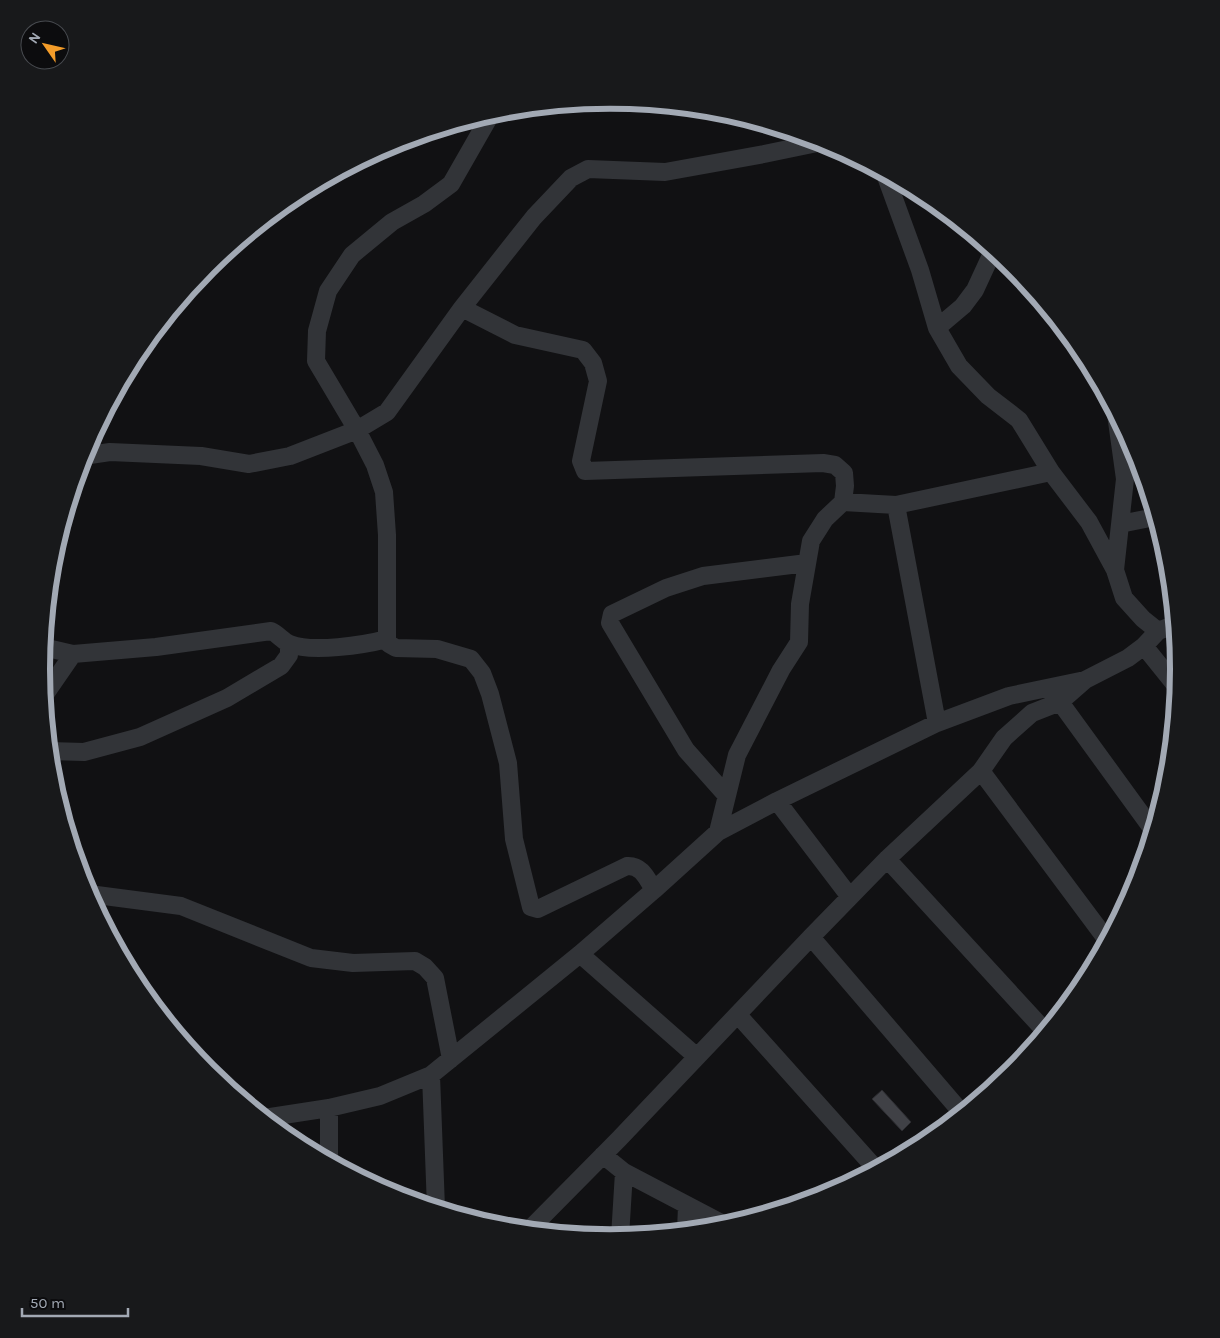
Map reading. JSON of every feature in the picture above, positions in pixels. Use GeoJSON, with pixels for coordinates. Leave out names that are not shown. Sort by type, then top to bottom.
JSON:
{"type":"FeatureCollection","features":[{"type":"Feature","properties":{"kind":"street"},"geometry":{"type":"LineString","coordinates":[[486,123],[451,184],[424,204],[392,222],[352,255],[328,291],[317,331],[316,361],[357,430],[375,465],[384,492],[387,536],[387,639],[389,644],[396,648],[437,649],[471,659],[482,673],[490,694],[508,763],[514,839],[531,907],[538,909],[627,866],[634,866],[641,870],[654,890]]}},
{"type":"Feature","properties":{"kind":"street"},"geometry":{"type":"LineString","coordinates":[[93,454],[110,452],[201,456],[249,464],[290,456],[357,430],[387,412],[462,308],[534,217],[571,178],[588,169],[665,172],[806,145]]}},
{"type":"Feature","properties":{"kind":"street"},"geometry":{"type":"LineString","coordinates":[[534,1224],[738,1015],[850,896],[981,771],[1004,738],[1032,714],[1060,702],[1086,680],[1128,658],[1166,628],[1143,619],[1124,598],[1115,570],[1088,522],[1052,472],[1019,420],[988,396],[959,366],[937,328],[920,270],[888,183]]}},
{"type":"Feature","properties":{"kind":"street"},"geometry":{"type":"LineString","coordinates":[[937,328],[963,306],[975,290],[990,258]]}},
{"type":"Feature","properties":{"kind":"street"},"geometry":{"type":"LineString","coordinates":[[462,308],[514,335],[583,350],[593,363],[598,381],[581,461],[585,470],[823,463],[835,465],[844,473],[844,502],[825,519],[811,541],[800,604],[799,642],[781,670],[737,755],[718,832]]}},
{"type":"Feature","properties":{"kind":"street"},"geometry":{"type":"LineString","coordinates":[[1115,570],[1125,479],[1119,437]]}},
{"type":"Feature","properties":{"kind":"street"},"geometry":{"type":"LineString","coordinates":[[844,502],[896,505],[1052,472]]}},
{"type":"Feature","properties":{"kind":"street"},"geometry":{"type":"LineString","coordinates":[[896,505],[937,723]]}},
{"type":"Feature","properties":{"kind":"street"},"geometry":{"type":"LineString","coordinates":[[1120,524],[1149,518]]}},
{"type":"Feature","properties":{"kind":"street"},"geometry":{"type":"LineString","coordinates":[[727,796],[686,750],[610,623],[610,618],[612,614],[666,588],[703,576],[808,563]]}},
{"type":"Feature","properties":{"kind":"street"},"geometry":{"type":"LineString","coordinates":[[51,649],[72,654],[156,646],[272,631],[279,634],[289,644],[322,647],[366,645],[387,639]]}},
{"type":"Feature","properties":{"kind":"street"},"geometry":{"type":"LineString","coordinates":[[57,751],[84,752],[140,737],[227,698],[281,666],[289,655],[289,644]]}},
{"type":"Feature","properties":{"kind":"street"},"geometry":{"type":"LineString","coordinates":[[1144,646],[1170,678]]}},
{"type":"Feature","properties":{"kind":"street"},"geometry":{"type":"LineString","coordinates":[[50,686],[72,654]]}},
{"type":"Feature","properties":{"kind":"street"},"geometry":{"type":"LineString","coordinates":[[274,1116],[329,1108],[380,1096],[431,1075],[580,954],[718,832],[937,723],[1009,696],[1086,680]]}},
{"type":"Feature","properties":{"kind":"street"},"geometry":{"type":"LineString","coordinates":[[1060,702],[1148,823]]}},
{"type":"Feature","properties":{"kind":"street"},"geometry":{"type":"LineString","coordinates":[[981,771],[1103,934]]}},
{"type":"Feature","properties":{"kind":"street"},"geometry":{"type":"LineString","coordinates":[[777,801],[850,896]]}},
{"type":"Feature","properties":{"kind":"street"},"geometry":{"type":"LineString","coordinates":[[887,859],[1041,1026]]}},
{"type":"Feature","properties":{"kind":"street"},"geometry":{"type":"LineString","coordinates":[[98,895],[181,906],[311,958],[353,963],[415,961],[425,966],[435,978],[451,1059]]}},
{"type":"Feature","properties":{"kind":"street"},"geometry":{"type":"LineString","coordinates":[[811,937],[957,1108]]}},
{"type":"Feature","properties":{"kind":"street"},"geometry":{"type":"LineString","coordinates":[[580,954],[697,1057]]}},
{"type":"Feature","properties":{"kind":"street"},"geometry":{"type":"LineString","coordinates":[[738,1015],[871,1164]]}},
{"type":"Feature","properties":{"kind":"street"},"geometry":{"type":"LineString","coordinates":[[431,1075],[436,1201]]}},
{"type":"Feature","properties":{"kind":"street"},"geometry":{"type":"LineString","coordinates":[[329,1108],[329,1153]]}},
{"type":"Feature","properties":{"kind":"street"},"geometry":{"type":"LineString","coordinates":[[603,1155],[624,1172],[714,1219]]}},
{"type":"Feature","properties":{"kind":"street"},"geometry":{"type":"LineString","coordinates":[[621,1229],[624,1172]]}},
{"type":"Feature","properties":{"kind":"street"},"geometry":{"type":"LineString","coordinates":[[686,1223],[687,1206]]}},
{"type":"Feature","properties":{"kind":"building"},"geometry":{"type":"Polygon","coordinates":[[[882,1090],[911,1122],[902,1131],[872,1099],[882,1090]]]}}]}
